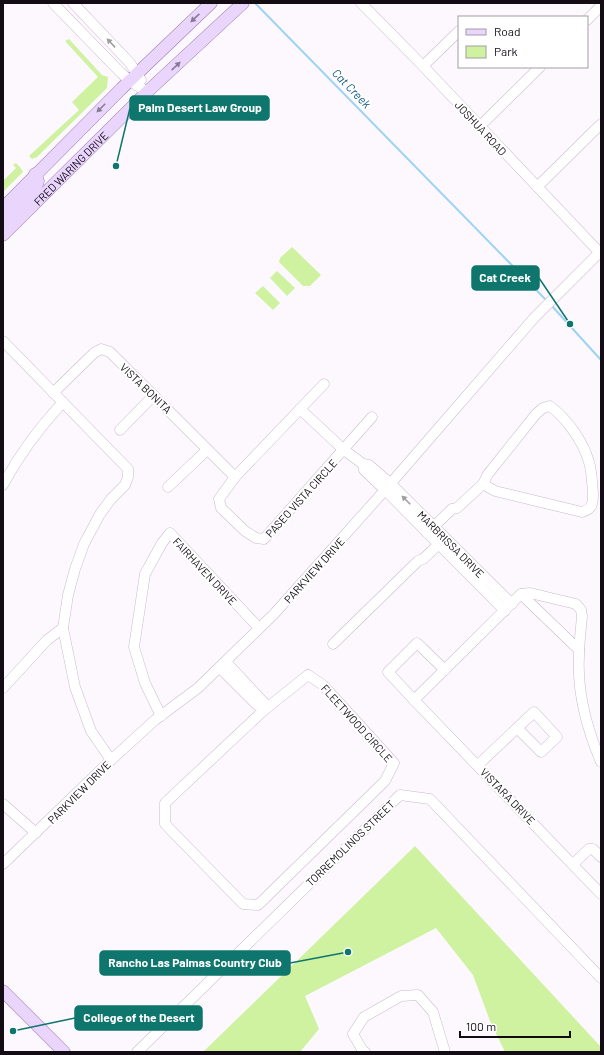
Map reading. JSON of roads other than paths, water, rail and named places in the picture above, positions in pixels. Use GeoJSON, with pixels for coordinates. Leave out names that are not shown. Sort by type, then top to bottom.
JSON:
{"type":"FeatureCollection","features":[{"type":"Feature","properties":{"kind":"main road","name":"FRED WARING DRIVE"},"geometry":{"type":"LineString","coordinates":[[3,208],[35,174],[133,77],[211,3]]}},
{"type":"Feature","properties":{"kind":"main road","name":"FRED WARING DRIVE"},"geometry":{"type":"LineString","coordinates":[[3,235],[147,92],[240,5]]}},
{"type":"Feature","properties":{"kind":"main road"},"geometry":{"type":"LineString","coordinates":[[3,223],[36,187],[38,181],[35,174]]}},
{"type":"Feature","properties":{"kind":"main road"},"geometry":{"type":"LineString","coordinates":[[3,991],[64,1052]]}},
{"type":"Feature","properties":{"kind":"street"},"geometry":{"type":"LineString","coordinates":[[53,3],[133,77],[147,92]]}},
{"type":"Feature","properties":{"kind":"street"},"geometry":{"type":"LineString","coordinates":[[73,3],[130,63],[133,77]]}},
{"type":"Feature","properties":{"kind":"street","name":"JOSHUA ROAD"},"geometry":{"type":"LineString","coordinates":[[364,4],[601,253]]}},
{"type":"Feature","properties":{"kind":"street"},"geometry":{"type":"LineString","coordinates":[[588,19],[601,6]]}},
{"type":"Feature","properties":{"kind":"street"},"geometry":{"type":"LineString","coordinates":[[423,66],[458,32]]}},
{"type":"Feature","properties":{"kind":"street"},"geometry":{"type":"LineString","coordinates":[[480,127],[539,68]]}},
{"type":"Feature","properties":{"kind":"street"},"geometry":{"type":"LineString","coordinates":[[537,187],[601,124]]}},
{"type":"Feature","properties":{"kind":"street","name":"PARKVIEW DRIVE"},"geometry":{"type":"LineString","coordinates":[[3,864],[110,760],[161,716],[198,688],[223,665],[259,628],[388,487],[534,318],[564,287],[601,253]]}},
{"type":"Feature","properties":{"kind":"street"},"geometry":{"type":"LineString","coordinates":[[3,341],[128,469],[128,477],[124,485],[100,514],[84,544],[68,595],[63,628],[75,687],[91,731],[110,760]]}},
{"type":"Feature","properties":{"kind":"street","name":"VISTA BONITA"},"geometry":{"type":"LineString","coordinates":[[53,393],[94,353],[102,349],[110,352],[235,477]]}},
{"type":"Feature","properties":{"kind":"street","name":"PASEO VISTA CIRCLE"},"geometry":{"type":"LineString","coordinates":[[324,384],[235,477],[219,499],[221,508],[244,531],[256,538],[264,539],[372,417]]}},
{"type":"Feature","properties":{"kind":"street"},"geometry":{"type":"LineString","coordinates":[[120,430],[154,396]]}},
{"type":"Feature","properties":{"kind":"street"},"geometry":{"type":"LineString","coordinates":[[3,485],[12,467],[27,444],[63,402]]}},
{"type":"Feature","properties":{"kind":"street"},"geometry":{"type":"LineString","coordinates":[[333,644],[418,561],[419,556],[427,551],[446,519],[456,513],[457,508],[483,484],[488,474],[536,414],[543,408],[550,406],[558,412],[581,444],[589,462],[593,502],[588,511],[582,512],[495,491],[483,484]]}},
{"type":"Feature","properties":{"kind":"street","name":"MARBRISSA DRIVE"},"geometry":{"type":"LineString","coordinates":[[300,410],[344,450],[363,464],[364,470],[388,487],[508,608]]}},
{"type":"Feature","properties":{"kind":"street"},"geometry":{"type":"LineString","coordinates":[[168,487],[207,450]]}},
{"type":"Feature","properties":{"kind":"street","name":"FAIRHAVEN DRIVE"},"geometry":{"type":"LineString","coordinates":[[161,716],[145,683],[134,648],[145,574],[162,543],[170,533],[259,628]]}},
{"type":"Feature","properties":{"kind":"street","name":"MARBRISSA DRIVE"},"geometry":{"type":"LineString","coordinates":[[468,568],[472,579],[490,590]]}},
{"type":"Feature","properties":{"kind":"street"},"geometry":{"type":"LineString","coordinates":[[414,700],[521,594],[530,593],[576,604],[579,607],[582,616],[579,650],[580,685],[594,746],[601,762]]}},
{"type":"Feature","properties":{"kind":"street"},"geometry":{"type":"LineString","coordinates":[[521,594],[579,650]]}},
{"type":"Feature","properties":{"kind":"street"},"geometry":{"type":"LineString","coordinates":[[3,688],[47,640],[63,628]]}},
{"type":"Feature","properties":{"kind":"street","name":"VISTARA DRIVE"},"geometry":{"type":"LineString","coordinates":[[444,670],[417,643],[388,672],[601,894]]}},
{"type":"Feature","properties":{"kind":"street"},"geometry":{"type":"LineString","coordinates":[[223,665],[265,709]]}},
{"type":"Feature","properties":{"kind":"street","name":"FLEETWOOD CIRCLE"},"geometry":{"type":"LineString","coordinates":[[308,675],[323,685],[394,763],[385,781],[258,905],[243,904],[165,824],[165,803],[265,709],[308,675]]}},
{"type":"Feature","properties":{"kind":"street"},"geometry":{"type":"LineString","coordinates":[[478,765],[517,728]]}},
{"type":"Feature","properties":{"kind":"street","name":"TORREMOLINOS STREET"},"geometry":{"type":"LineString","coordinates":[[137,1052],[400,795],[430,799],[601,978]]}},
{"type":"Feature","properties":{"kind":"street"},"geometry":{"type":"LineString","coordinates":[[3,804],[36,833]]}},
{"type":"Feature","properties":{"kind":"street"},"geometry":{"type":"LineString","coordinates":[[573,864],[589,849],[593,849],[601,857]]}},
{"type":"Feature","properties":{"kind":"street"},"geometry":{"type":"LineString","coordinates":[[593,885],[601,878]]}},
{"type":"Feature","properties":{"kind":"street"},"geometry":{"type":"LineString","coordinates":[[365,1052],[353,1034],[364,1017],[401,996],[418,995],[434,1012],[445,1052]]}},
{"type":"Feature","properties":{"kind":"waterway","name":"Cat Creek"},"geometry":{"type":"LineString","coordinates":[[255,3],[547,301]]}},
{"type":"Feature","properties":{"kind":"waterway","name":"Cat Creek"},"geometry":{"type":"LineString","coordinates":[[551,305],[601,360]]}},
{"type":"Feature","properties":{"kind":"place","name":"Palm Desert Law Group"},"geometry":{"type":"Point","coordinates":[116,166]}},
{"type":"Feature","properties":{"kind":"place","name":"Cat Creek"},"geometry":{"type":"Point","coordinates":[570,324]}},
{"type":"Feature","properties":{"kind":"place","name":"Rancho Las Palmas Country Club"},"geometry":{"type":"Point","coordinates":[348,952]}},
{"type":"Feature","properties":{"kind":"place","name":"College of the Desert"},"geometry":{"type":"Point","coordinates":[13,1031]}}]}
